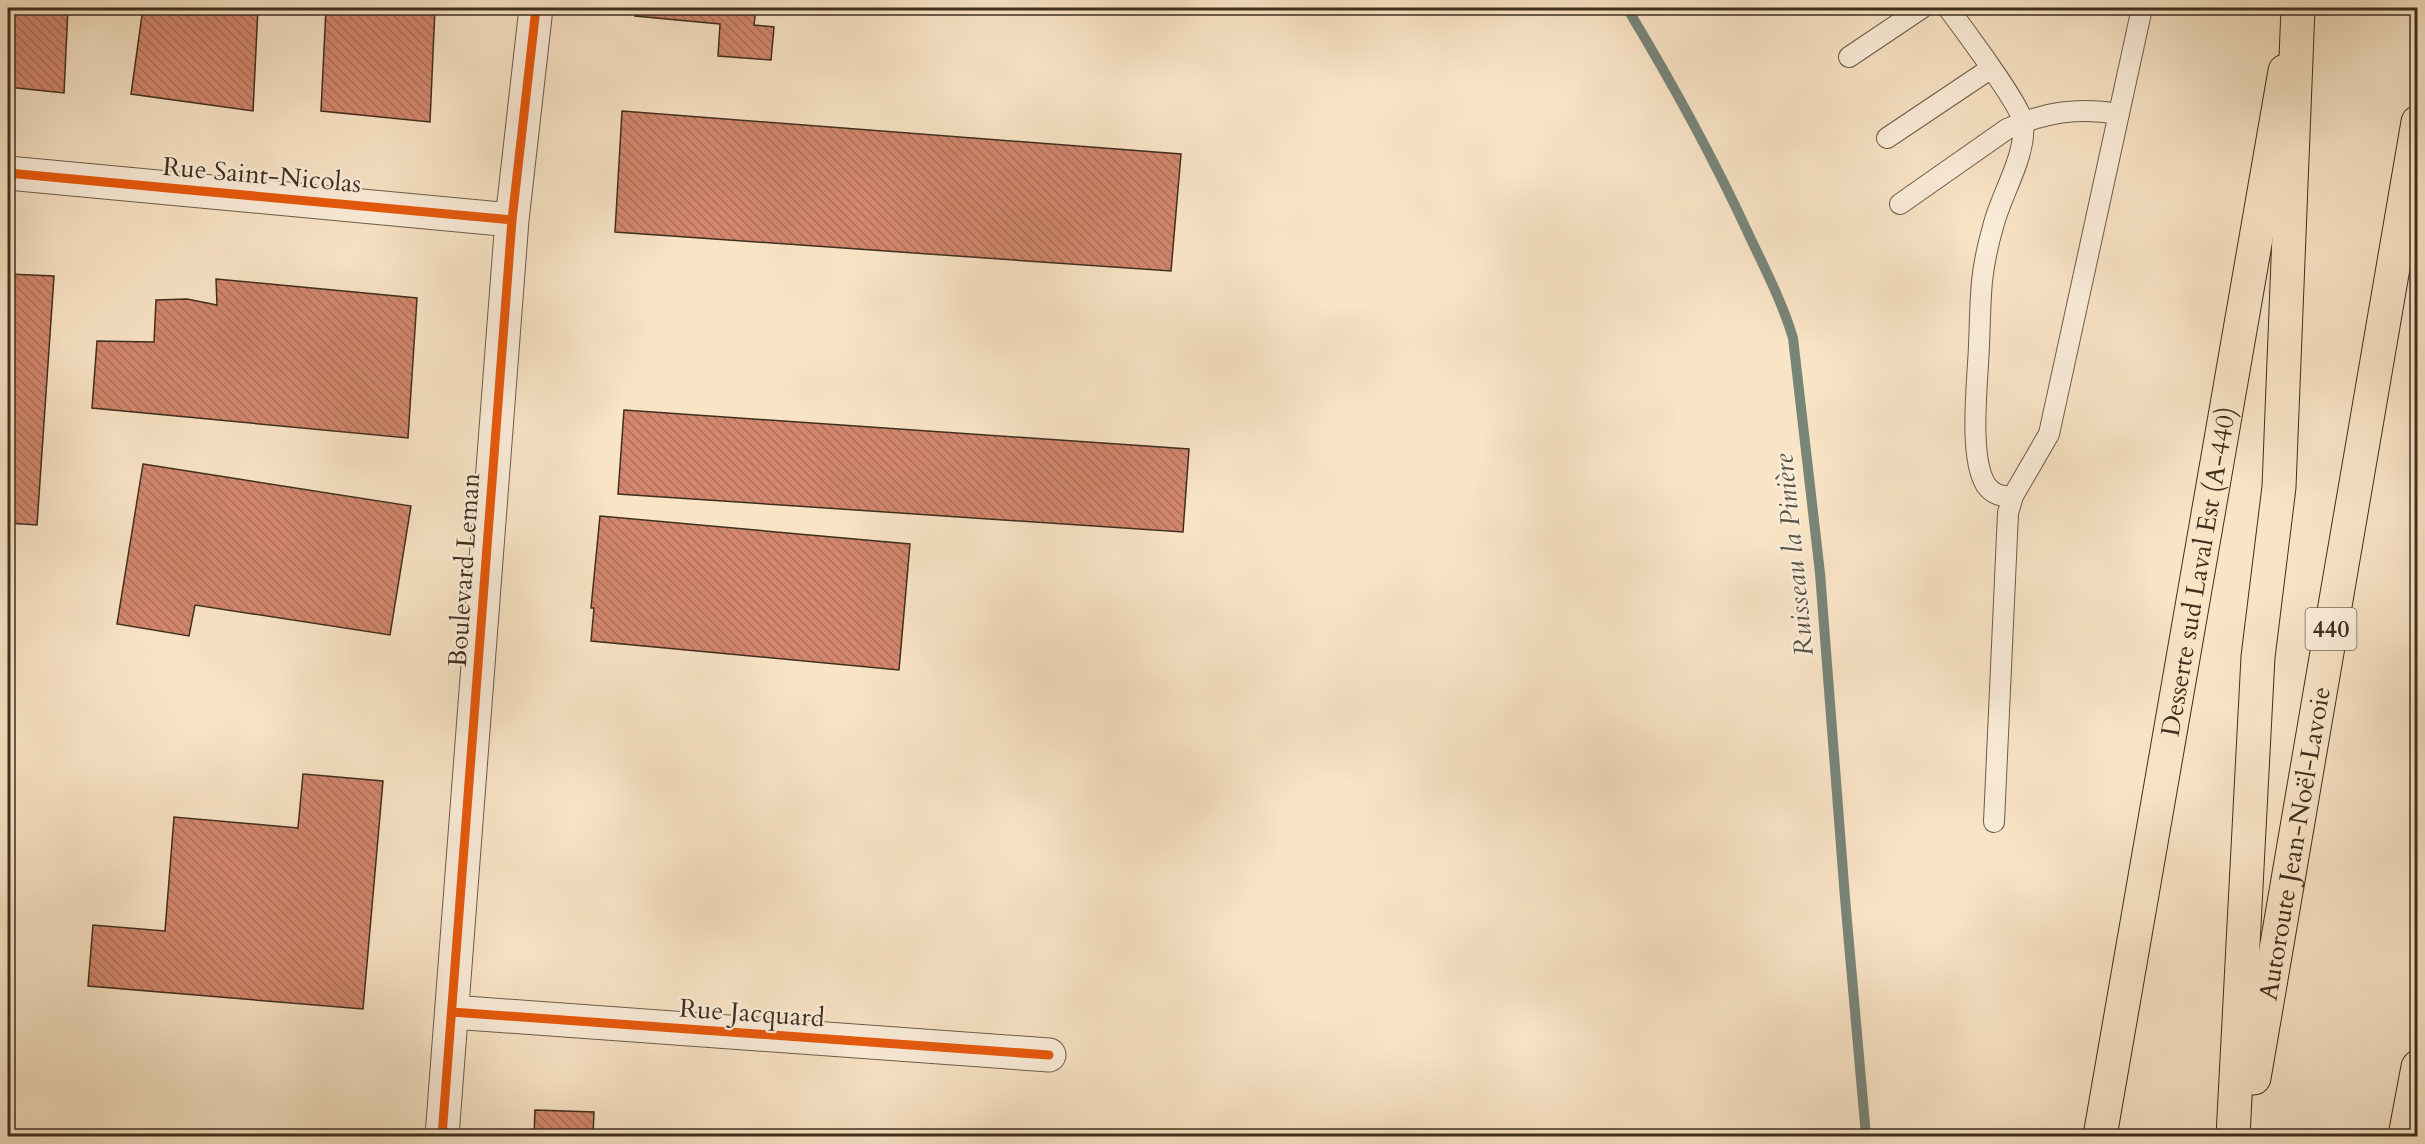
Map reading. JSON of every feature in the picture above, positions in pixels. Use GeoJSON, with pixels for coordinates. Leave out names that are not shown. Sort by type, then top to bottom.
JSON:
{"type":"FeatureCollection","features":[{"type":"Feature","properties":{"kind":"highway","name":"Desserte sud Laval Est (A-440)"},"geometry":{"type":"LineString","coordinates":[[2100,1137],[2297,8]]}},
{"type":"Feature","properties":{"kind":"highway"},"geometry":{"type":"LineString","coordinates":[[2233,1137],[2258,657],[2279,487],[2297,8]]}},
{"type":"Feature","properties":{"kind":"highway","name":"Autoroute Jean-Noël-Lavoie"},"geometry":{"type":"LineString","coordinates":[[2244,1137],[2418,122]]}},
{"type":"Feature","properties":{"kind":"highway"},"geometry":{"type":"LineString","coordinates":[[2405,1137],[2418,1067]]}},
{"type":"Feature","properties":{"kind":"street","name":"Boulevard Leman"},"geometry":{"type":"LineString","coordinates":[[442,1137],[512,220],[536,8]]}},
{"type":"Feature","properties":{"kind":"street","name":"Rue Saint-Nicolas"},"geometry":{"type":"LineString","coordinates":[[8,173],[512,220]]}},
{"type":"Feature","properties":{"kind":"street","name":"Rue Jacquard"},"geometry":{"type":"LineString","coordinates":[[452,1012],[1049,1055]]}},
{"type":"Feature","properties":{"kind":"lane"},"geometry":{"type":"LineString","coordinates":[[1849,57],[1922,8]]}},
{"type":"Feature","properties":{"kind":"lane"},"geometry":{"type":"LineString","coordinates":[[1948,8],[2019,112],[2023,122],[2019,154],[1993,224],[1982,280],[1976,444],[1985,484],[1993,493],[2003,497],[2013,496]]}},
{"type":"Feature","properties":{"kind":"lane"},"geometry":{"type":"LineString","coordinates":[[1994,822],[2008,513],[2013,496],[2049,434],[2142,8]]}},
{"type":"Feature","properties":{"kind":"lane"},"geometry":{"type":"LineString","coordinates":[[1887,138],[1990,69]]}},
{"type":"Feature","properties":{"kind":"lane"},"geometry":{"type":"LineString","coordinates":[[1900,204],[2007,129],[2023,122],[2042,116],[2085,109],[2119,114]]}},
{"type":"Feature","properties":{"kind":"building"},"geometry":{"type":"Polygon","coordinates":[[[8,8],[68,8],[64,93],[8,87],[8,8]]]}},
{"type":"Feature","properties":{"kind":"building"},"geometry":{"type":"Polygon","coordinates":[[[143,8],[258,8],[253,111],[131,94],[143,8]]]}},
{"type":"Feature","properties":{"kind":"building"},"geometry":{"type":"Polygon","coordinates":[[[326,8],[435,8],[430,122],[321,111],[326,8]]]}},
{"type":"Feature","properties":{"kind":"building"},"geometry":{"type":"Polygon","coordinates":[[[636,8],[756,8],[754,25],[774,27],[771,60],[718,56],[720,24],[635,16],[636,8]]]}},
{"type":"Feature","properties":{"kind":"building"},"geometry":{"type":"Polygon","coordinates":[[[622,111],[1181,154],[1171,271],[615,232],[622,111]]]}},
{"type":"Feature","properties":{"kind":"building"},"geometry":{"type":"Polygon","coordinates":[[[8,274],[54,276],[37,525],[8,523],[8,274]]]}},
{"type":"Feature","properties":{"kind":"building"},"geometry":{"type":"Polygon","coordinates":[[[216,279],[417,298],[408,438],[92,408],[97,341],[154,342],[156,300],[187,299],[217,305],[216,279]]]}},
{"type":"Feature","properties":{"kind":"building"},"geometry":{"type":"Polygon","coordinates":[[[624,410],[1189,449],[1183,532],[618,494],[624,410]]]}},
{"type":"Feature","properties":{"kind":"building"},"geometry":{"type":"Polygon","coordinates":[[[143,464],[411,506],[390,635],[195,605],[189,636],[117,624],[143,464]]]}},
{"type":"Feature","properties":{"kind":"building"},"geometry":{"type":"Polygon","coordinates":[[[600,516],[910,544],[899,670],[591,641],[594,608],[591,608],[600,516]]]}},
{"type":"Feature","properties":{"kind":"building"},"geometry":{"type":"Polygon","coordinates":[[[303,774],[383,781],[363,1009],[88,986],[93,925],[165,931],[174,817],[298,828],[303,774]]]}},
{"type":"Feature","properties":{"kind":"building"},"geometry":{"type":"Polygon","coordinates":[[[535,1110],[594,1112],[593,1136],[534,1136],[535,1110]]]}},
{"type":"Feature","properties":{"kind":"waterway","name":"Ruisseau la Pinière"},"geometry":{"type":"LineString","coordinates":[[1627,8],[1720,175],[1772,284],[1793,338],[1820,573],[1866,1136]]}},
{"type":"Feature","properties":{"kind":"cycle path"},"geometry":{"type":"LineString","coordinates":[[442,1136],[512,220],[536,8]]}},
{"type":"Feature","properties":{"kind":"cycle path"},"geometry":{"type":"LineString","coordinates":[[8,173],[512,220]]}},
{"type":"Feature","properties":{"kind":"cycle path"},"geometry":{"type":"LineString","coordinates":[[452,1012],[1049,1055]]}}]}
